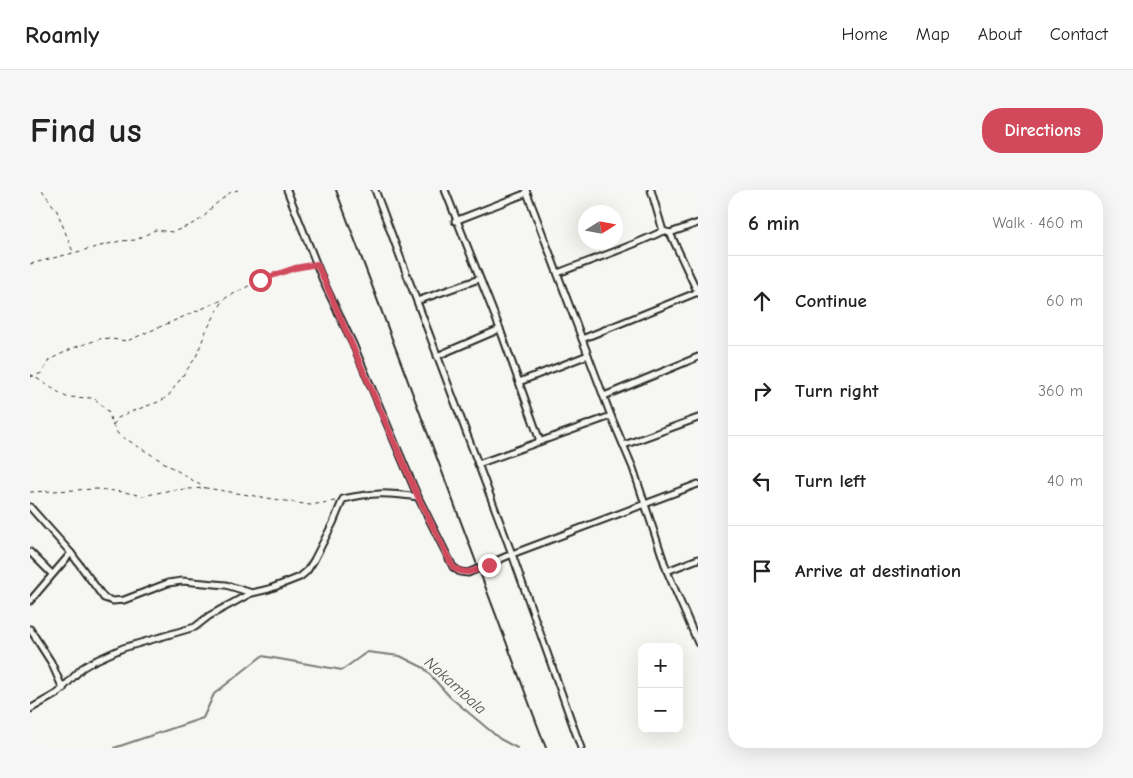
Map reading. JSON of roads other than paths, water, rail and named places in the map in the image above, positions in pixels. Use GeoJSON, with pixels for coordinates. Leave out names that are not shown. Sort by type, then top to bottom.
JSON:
{"type":"FeatureCollection","features":[{"type":"Feature","properties":{"kind":"street"},"geometry":{"type":"LineString","coordinates":[[287,190],[418,497],[453,567],[457,570],[468,573],[512,554],[698,484]]}},
{"type":"Feature","properties":{"kind":"street"},"geometry":{"type":"LineString","coordinates":[[444,190],[478,279],[500,329],[540,441]]}},
{"type":"Feature","properties":{"kind":"street"},"geometry":{"type":"LineString","coordinates":[[650,190],[663,232]]}},
{"type":"Feature","properties":{"kind":"street"},"geometry":{"type":"LineString","coordinates":[[377,191],[512,554],[581,748]]}},
{"type":"Feature","properties":{"kind":"street"},"geometry":{"type":"LineString","coordinates":[[456,221],[527,192],[624,446],[667,571],[698,643]]}},
{"type":"Feature","properties":{"kind":"street"},"geometry":{"type":"LineString","coordinates":[[558,274],[663,232],[670,233],[698,224]]}},
{"type":"Feature","properties":{"kind":"street"},"geometry":{"type":"LineString","coordinates":[[582,339],[698,293],[670,233]]}},
{"type":"Feature","properties":{"kind":"street"},"geometry":{"type":"LineString","coordinates":[[417,300],[478,279]]}},
{"type":"Feature","properties":{"kind":"street"},"geometry":{"type":"LineString","coordinates":[[438,356],[500,329]]}},
{"type":"Feature","properties":{"kind":"street"},"geometry":{"type":"LineString","coordinates":[[519,382],[588,355]]}},
{"type":"Feature","properties":{"kind":"street"},"geometry":{"type":"LineString","coordinates":[[604,396],[698,357]]}},
{"type":"Feature","properties":{"kind":"street"},"geometry":{"type":"LineString","coordinates":[[478,464],[611,416]]}},
{"type":"Feature","properties":{"kind":"street"},"geometry":{"type":"LineString","coordinates":[[624,446],[698,418]]}},
{"type":"Feature","properties":{"kind":"street"},"geometry":{"type":"LineString","coordinates":[[30,709],[63,689],[82,668],[92,662],[123,648],[195,627],[209,616],[252,593],[269,590],[300,577],[307,571],[333,523],[343,499],[382,493],[418,497]]}},
{"type":"Feature","properties":{"kind":"street"},"geometry":{"type":"LineString","coordinates":[[30,507],[71,553],[104,598],[113,601],[124,600],[168,583],[182,580],[226,585],[252,593]]}},
{"type":"Feature","properties":{"kind":"street"},"geometry":{"type":"LineString","coordinates":[[30,552],[52,574]]}},
{"type":"Feature","properties":{"kind":"street"},"geometry":{"type":"LineString","coordinates":[[30,601],[71,553]]}},
{"type":"Feature","properties":{"kind":"street"},"geometry":{"type":"LineString","coordinates":[[667,571],[698,559]]}},
{"type":"Feature","properties":{"kind":"street"},"geometry":{"type":"LineString","coordinates":[[30,629],[51,662],[63,689]]}},
{"type":"Feature","properties":{"kind":"waterway","name":"Nakambala"},"geometry":{"type":"LineString","coordinates":[[114,748],[203,718],[214,694],[262,656],[342,670],[367,652],[400,656],[424,668],[450,697],[500,739],[517,748]]}},
{"type":"Feature","properties":{"kind":"railway"},"geometry":{"type":"LineString","coordinates":[[336,190],[546,748]]}}]}
